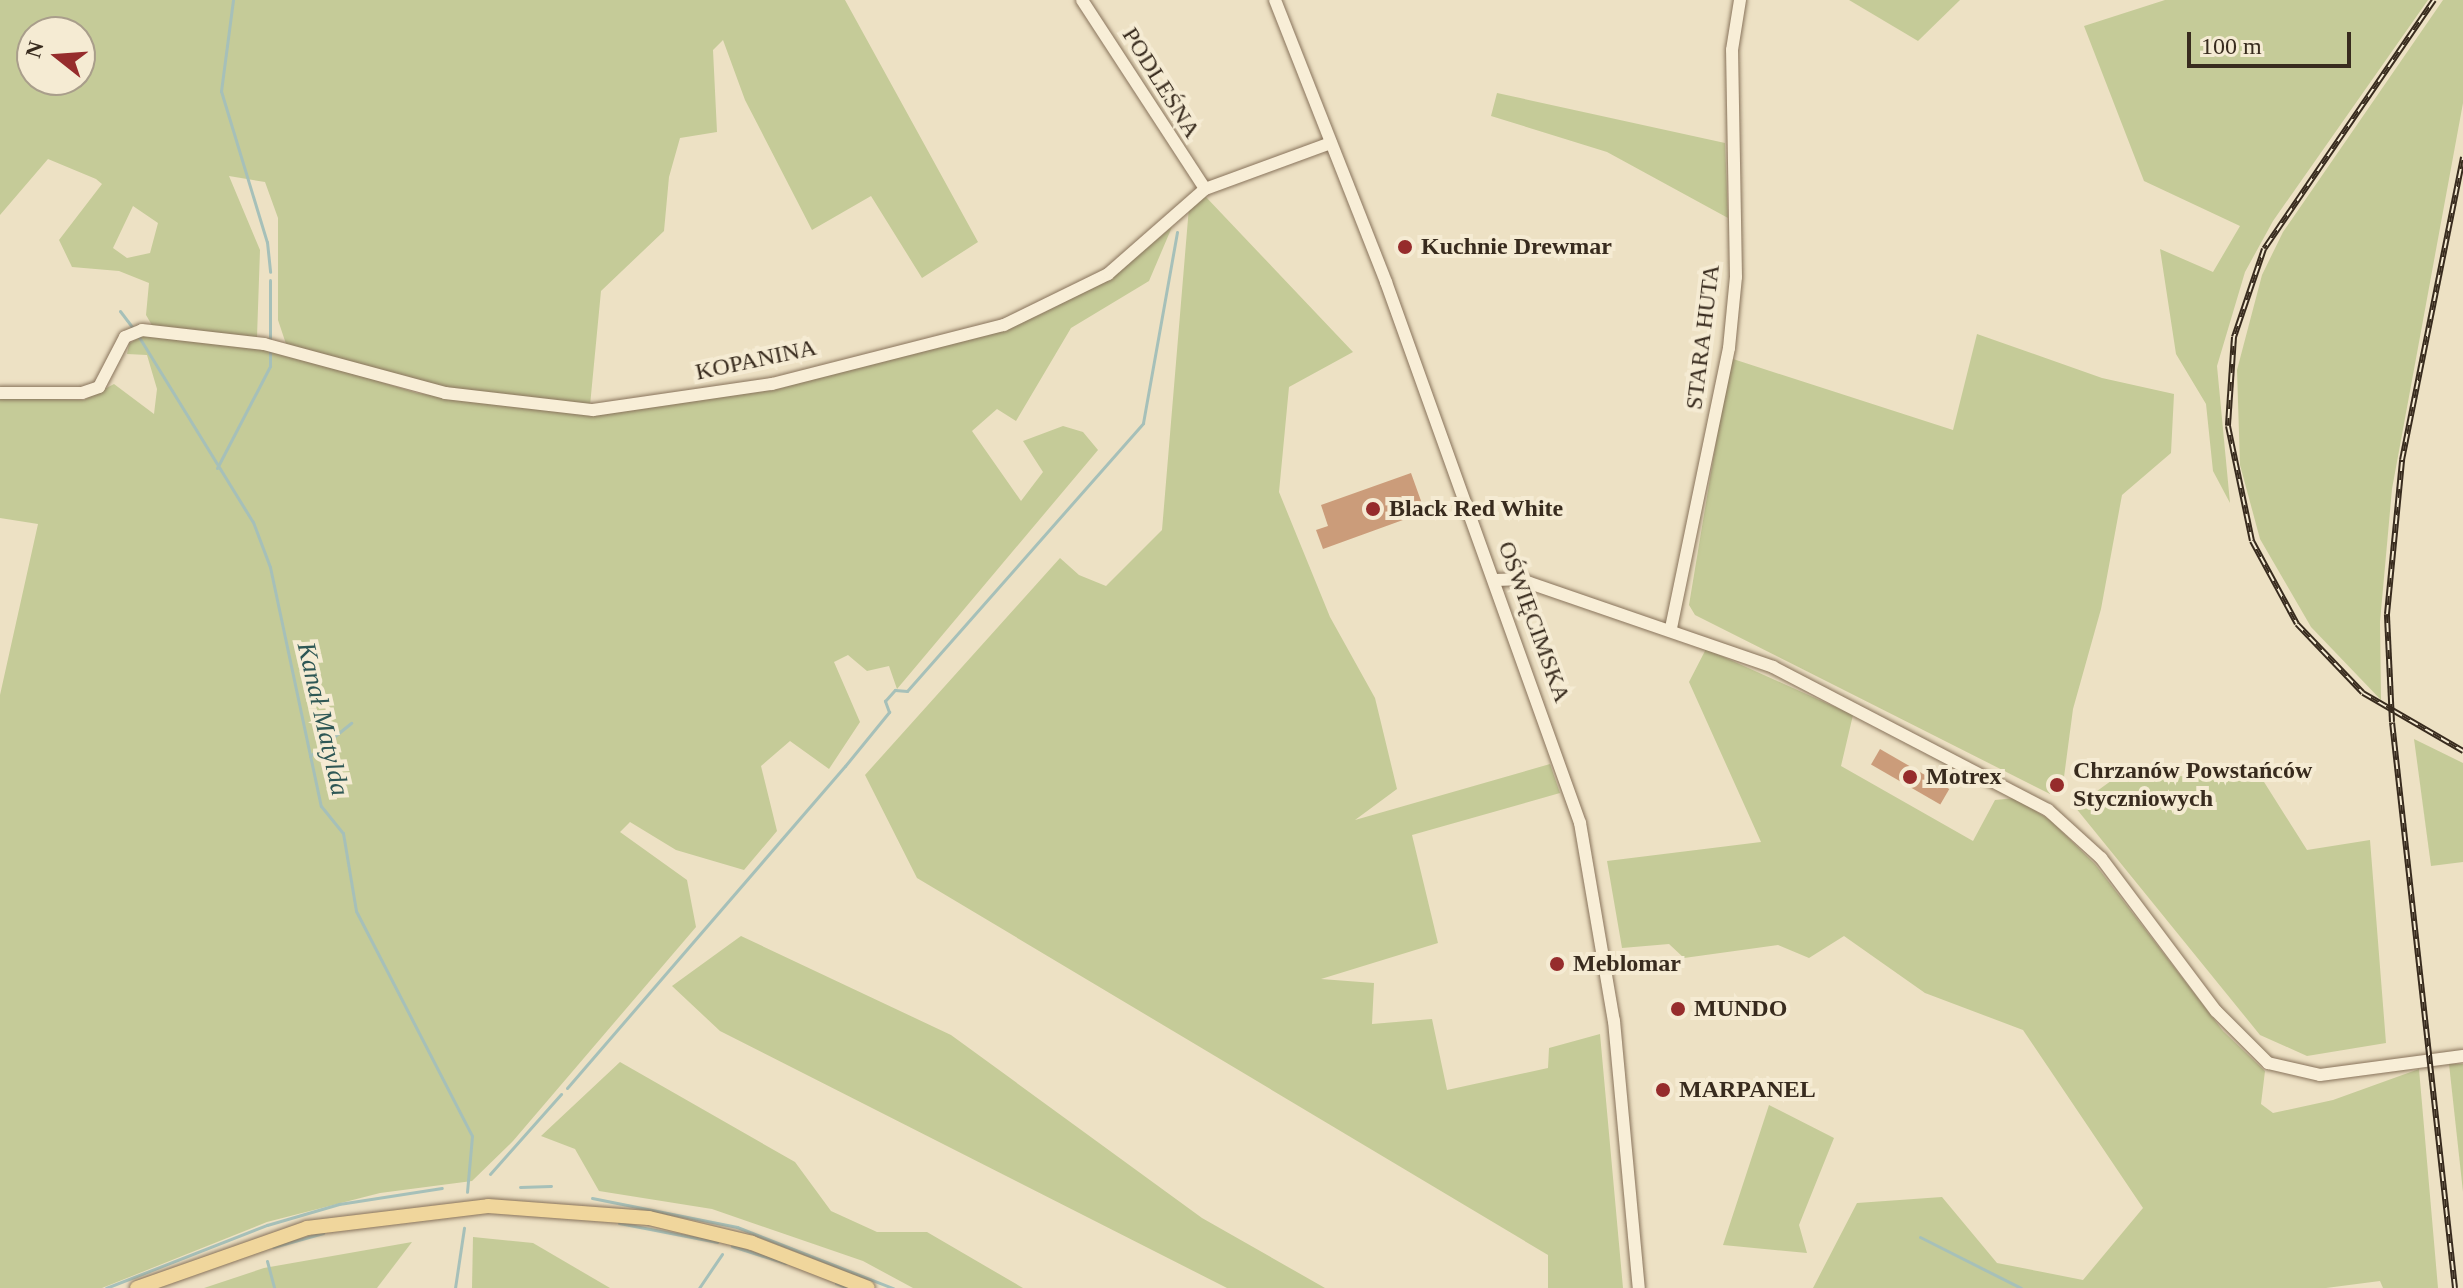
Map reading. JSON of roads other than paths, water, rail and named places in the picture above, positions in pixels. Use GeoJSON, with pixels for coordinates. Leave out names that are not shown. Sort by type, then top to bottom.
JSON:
{"type":"FeatureCollection","features":[{"type":"Feature","properties":{"kind":"main road"},"geometry":{"type":"LineString","coordinates":[[137,1288],[283,1234],[451,1207],[488,1206],[649,1218],[752,1243],[868,1288]]}},
{"type":"Feature","properties":{"kind":"street","name":"PODLEŚNA"},"geometry":{"type":"LineString","coordinates":[[1082,0],[1205,189]]}},
{"type":"Feature","properties":{"kind":"street","name":"OŚWIĘCIMSKA"},"geometry":{"type":"LineString","coordinates":[[1275,0],[1560,760],[1592,877],[1614,1021],[1639,1288]]}},
{"type":"Feature","properties":{"kind":"street","name":"STARA HUTA"},"geometry":{"type":"LineString","coordinates":[[1671,628],[1729,348],[1736,262],[1732,50],[1740,0]]}},
{"type":"Feature","properties":{"kind":"street","name":"KOPANINA"},"geometry":{"type":"LineString","coordinates":[[0,393],[82,393],[99,387],[136,332],[264,344],[445,393],[593,410],[772,384],[1004,325],[1066,298],[1108,274],[1205,189],[1331,143]]}},
{"type":"Feature","properties":{"kind":"street"},"geometry":{"type":"LineString","coordinates":[[1495,580],[1518,579],[1671,628],[1817,687],[2048,810],[2101,858],[2216,1011],[2268,1063],[2320,1075],[2463,1056]]}},
{"type":"Feature","properties":{"kind":"waterway"},"geometry":{"type":"LineString","coordinates":[[233,0],[221,91],[267,242],[270,272]]}},
{"type":"Feature","properties":{"kind":"waterway"},"geometry":{"type":"LineString","coordinates":[[567,1088],[845,766],[889,712],[885,701],[895,690],[907,691],[1143,423],[1177,232]]}},
{"type":"Feature","properties":{"kind":"waterway"},"geometry":{"type":"LineString","coordinates":[[270,280],[270,340]]}},
{"type":"Feature","properties":{"kind":"waterway","name":"Kanał Matylda"},"geometry":{"type":"LineString","coordinates":[[120,311],[135,331]]}},
{"type":"Feature","properties":{"kind":"waterway","name":"Kanał Matylda"},"geometry":{"type":"LineString","coordinates":[[139,337],[253,522],[270,567],[321,806],[343,833],[356,911],[472,1136],[467,1192]]}},
{"type":"Feature","properties":{"kind":"waterway"},"geometry":{"type":"LineString","coordinates":[[217,468],[270,366],[270,348]]}},
{"type":"Feature","properties":{"kind":"waterway"},"geometry":{"type":"LineString","coordinates":[[310,756],[351,723]]}},
{"type":"Feature","properties":{"kind":"waterway"},"geometry":{"type":"LineString","coordinates":[[490,1174],[561,1094]]}},
{"type":"Feature","properties":{"kind":"waterway"},"geometry":{"type":"LineString","coordinates":[[520,1187],[551,1186]]}},
{"type":"Feature","properties":{"kind":"waterway"},"geometry":{"type":"LineString","coordinates":[[106,1288],[267,1225],[339,1204],[442,1188]]}},
{"type":"Feature","properties":{"kind":"waterway"},"geometry":{"type":"LineString","coordinates":[[592,1198],[737,1227],[893,1288]]}},
{"type":"Feature","properties":{"kind":"waterway"},"geometry":{"type":"LineString","coordinates":[[619,1223],[717,1242]]}},
{"type":"Feature","properties":{"kind":"waterway","name":"Kanał Matylda"},"geometry":{"type":"LineString","coordinates":[[455,1288],[464,1228]]}},
{"type":"Feature","properties":{"kind":"waterway"},"geometry":{"type":"LineString","coordinates":[[273,1247],[323,1233]]}},
{"type":"Feature","properties":{"kind":"waterway"},"geometry":{"type":"LineString","coordinates":[[1920,1237],[2021,1288]]}},
{"type":"Feature","properties":{"kind":"waterway"},"geometry":{"type":"LineString","coordinates":[[732,1246],[785,1263]]}},
{"type":"Feature","properties":{"kind":"waterway"},"geometry":{"type":"LineString","coordinates":[[699,1288],[722,1254]]}},
{"type":"Feature","properties":{"kind":"waterway"},"geometry":{"type":"LineString","coordinates":[[267,1261],[274,1288]]}},
{"type":"Feature","properties":{"kind":"waterway"},"geometry":{"type":"LineString","coordinates":[[836,1283],[848,1288]]}},
{"type":"Feature","properties":{"kind":"railway"},"geometry":{"type":"LineString","coordinates":[[2434,0],[2264,249],[2234,337],[2228,426],[2252,541],[2297,624],[2363,693],[2463,751]]}},
{"type":"Feature","properties":{"kind":"railway"},"geometry":{"type":"LineString","coordinates":[[2455,1288],[2392,722],[2387,614],[2402,460],[2463,157]]}},
{"type":"Feature","properties":{"kind":"place","name":"Kuchnie Drewmar"},"geometry":{"type":"Point","coordinates":[1405,247]}},
{"type":"Feature","properties":{"kind":"place","name":"Black Red White"},"geometry":{"type":"Point","coordinates":[1373,509]}},
{"type":"Feature","properties":{"kind":"place","name":"Motrex"},"geometry":{"type":"Point","coordinates":[1910,777]}},
{"type":"Feature","properties":{"kind":"place","name":"Chrzanów Powstańców Styczniowych"},"geometry":{"type":"Point","coordinates":[2057,785]}},
{"type":"Feature","properties":{"kind":"place","name":"Meblomar"},"geometry":{"type":"Point","coordinates":[1557,964]}},
{"type":"Feature","properties":{"kind":"place","name":"MUNDO"},"geometry":{"type":"Point","coordinates":[1678,1009]}},
{"type":"Feature","properties":{"kind":"place","name":"MARPANEL"},"geometry":{"type":"Point","coordinates":[1663,1090]}}]}
